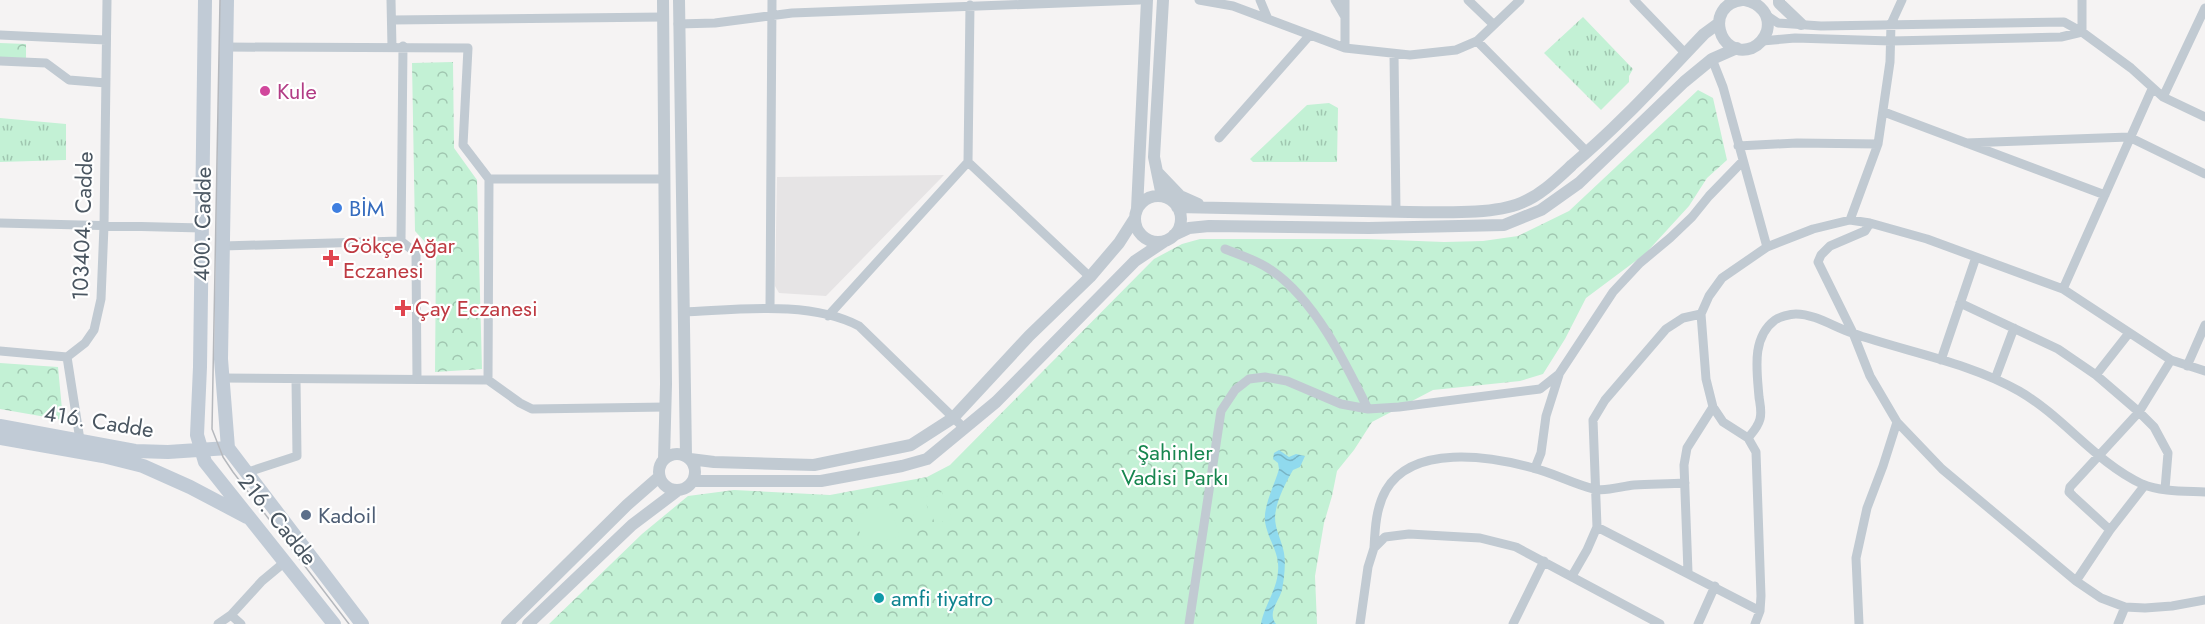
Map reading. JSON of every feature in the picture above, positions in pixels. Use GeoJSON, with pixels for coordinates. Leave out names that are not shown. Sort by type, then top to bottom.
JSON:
{"type":"FeatureCollection","features":[{"type":"Feature","properties":{"kind":"main road","name":"400. Cadde"},"geometry":{"type":"LineString","coordinates":[[197,432],[205,0]]}},
{"type":"Feature","properties":{"kind":"main road","name":"400. Cadde"},"geometry":{"type":"LineString","coordinates":[[227,0],[221,378],[228,448]]}},
{"type":"Feature","properties":{"kind":"main road","name":"416. Cadde"},"geometry":{"type":"LineString","coordinates":[[0,426],[135,451],[168,452],[228,448]]}},
{"type":"Feature","properties":{"kind":"main road","name":"216. Cadde"},"geometry":{"type":"LineString","coordinates":[[197,432],[205,462],[334,624]]}},
{"type":"Feature","properties":{"kind":"main road"},"geometry":{"type":"LineString","coordinates":[[168,452],[184,447],[197,432]]}},
{"type":"Feature","properties":{"kind":"main road"},"geometry":{"type":"LineString","coordinates":[[0,438],[103,456],[143,466],[182,483],[251,519]]}},
{"type":"Feature","properties":{"kind":"main road","name":"216. Cadde"},"geometry":{"type":"LineString","coordinates":[[228,448],[362,624]]}},
{"type":"Feature","properties":{"kind":"street","name":"103404. Cadde"},"geometry":{"type":"LineString","coordinates":[[67,357],[85,342],[94,330],[100,299],[104,226],[107,0]]}},
{"type":"Feature","properties":{"kind":"street"},"geometry":{"type":"LineString","coordinates":[[392,0],[392,46]]}},
{"type":"Feature","properties":{"kind":"street"},"geometry":{"type":"LineString","coordinates":[[663,0],[666,407],[664,459],[659,468],[659,477],[664,485],[677,490]]}},
{"type":"Feature","properties":{"kind":"street"},"geometry":{"type":"LineString","coordinates":[[528,624],[632,525],[677,490],[687,488],[693,481],[695,467],[688,458],[685,434],[679,0]]}},
{"type":"Feature","properties":{"kind":"street"},"geometry":{"type":"LineString","coordinates":[[770,308],[772,0]]}},
{"type":"Feature","properties":{"kind":"street"},"geometry":{"type":"LineString","coordinates":[[678,24],[716,23],[792,13],[1042,1],[1140,0]]}},
{"type":"Feature","properties":{"kind":"street"},"geometry":{"type":"LineString","coordinates":[[664,459],[677,454],[714,462],[814,465],[911,445],[953,418],[1029,336],[1090,277],[1119,243],[1136,214],[1144,201],[1162,196],[1177,207],[1181,215],[1180,226],[1170,238],[1149,240],[1137,228],[1136,214],[1147,0]]}},
{"type":"Feature","properties":{"kind":"street"},"geometry":{"type":"LineString","coordinates":[[1162,196],[1154,157],[1163,0]]}},
{"type":"Feature","properties":{"kind":"street"},"geometry":{"type":"LineString","coordinates":[[1200,0],[1233,6],[1345,48],[1410,55],[1456,50],[1477,41],[1521,0]]}},
{"type":"Feature","properties":{"kind":"street"},"geometry":{"type":"LineString","coordinates":[[1260,0],[1268,19]]}},
{"type":"Feature","properties":{"kind":"street"},"geometry":{"type":"LineString","coordinates":[[1335,0],[1347,19]]}},
{"type":"Feature","properties":{"kind":"street"},"geometry":{"type":"LineString","coordinates":[[1345,0],[1347,19],[1345,48]]}},
{"type":"Feature","properties":{"kind":"street"},"geometry":{"type":"LineString","coordinates":[[1468,0],[1494,25]]}},
{"type":"Feature","properties":{"kind":"street"},"geometry":{"type":"LineString","coordinates":[[1634,0],[1685,53]]}},
{"type":"Feature","properties":{"kind":"street"},"geometry":{"type":"LineString","coordinates":[[1177,207],[1396,212],[1489,210],[1521,203],[1546,188],[1624,119],[1685,53],[1719,23],[1725,8],[1741,0],[1766,8],[1779,23],[1842,26],[2064,22],[2082,32],[2131,68],[2163,97],[2205,117]]}},
{"type":"Feature","properties":{"kind":"street"},"geometry":{"type":"LineString","coordinates":[[1779,0],[1779,3],[1801,24]]}},
{"type":"Feature","properties":{"kind":"street"},"geometry":{"type":"LineString","coordinates":[[1850,220],[1878,144],[1884,112],[1891,24],[1902,0]]}},
{"type":"Feature","properties":{"kind":"street"},"geometry":{"type":"LineString","coordinates":[[2082,0],[2082,32]]}},
{"type":"Feature","properties":{"kind":"street"},"geometry":{"type":"LineString","coordinates":[[2163,97],[2205,7],[2198,0]]}},
{"type":"Feature","properties":{"kind":"street"},"geometry":{"type":"LineString","coordinates":[[828,316],[968,162],[970,5]]}},
{"type":"Feature","properties":{"kind":"street"},"geometry":{"type":"LineString","coordinates":[[1762,41],[1767,31],[1766,8]]}},
{"type":"Feature","properties":{"kind":"street"},"geometry":{"type":"LineString","coordinates":[[392,20],[663,17]]}},
{"type":"Feature","properties":{"kind":"street"},"geometry":{"type":"LineString","coordinates":[[1719,23],[1723,39],[1737,48],[1748,49],[1762,41],[1795,38],[1891,41],[2061,37],[2082,32]]}},
{"type":"Feature","properties":{"kind":"street"},"geometry":{"type":"LineString","coordinates":[[0,35],[106,40]]}},
{"type":"Feature","properties":{"kind":"street"},"geometry":{"type":"LineString","coordinates":[[1219,138],[1309,36]]}},
{"type":"Feature","properties":{"kind":"street"},"geometry":{"type":"LineString","coordinates":[[1477,41],[1587,152]]}},
{"type":"Feature","properties":{"kind":"street"},"geometry":{"type":"LineString","coordinates":[[402,241],[403,46]]}},
{"type":"Feature","properties":{"kind":"street"},"geometry":{"type":"LineString","coordinates":[[225,47],[468,48],[463,145],[489,179],[488,380]]}},
{"type":"Feature","properties":{"kind":"street"},"geometry":{"type":"LineString","coordinates":[[693,481],[821,481],[927,459],[996,402],[1135,261],[1190,228],[1209,226],[1380,228],[1504,225],[1541,210],[1579,183],[1684,82],[1712,59],[1737,48]]}},
{"type":"Feature","properties":{"kind":"street"},"geometry":{"type":"LineString","coordinates":[[1394,54],[1396,212]]}},
{"type":"Feature","properties":{"kind":"street"},"geometry":{"type":"LineString","coordinates":[[1712,59],[1723,87],[1767,247]]}},
{"type":"Feature","properties":{"kind":"street"},"geometry":{"type":"LineString","coordinates":[[0,62],[46,63],[69,80],[106,83]]}},
{"type":"Feature","properties":{"kind":"street"},"geometry":{"type":"LineString","coordinates":[[2063,289],[2152,89]]}},
{"type":"Feature","properties":{"kind":"street"},"geometry":{"type":"LineString","coordinates":[[1884,112],[2105,195]]}},
{"type":"Feature","properties":{"kind":"street"},"geometry":{"type":"LineString","coordinates":[[1966,143],[2129,137],[2205,174]]}},
{"type":"Feature","properties":{"kind":"street"},"geometry":{"type":"LineString","coordinates":[[1738,146],[1797,143],[1878,144]]}},
{"type":"Feature","properties":{"kind":"street"},"geometry":{"type":"LineString","coordinates":[[968,162],[1090,277]]}},
{"type":"Feature","properties":{"kind":"street"},"geometry":{"type":"LineString","coordinates":[[1535,468],[1541,453],[1546,417],[1559,374],[1613,292],[1640,263],[1692,217],[1742,162]]}},
{"type":"Feature","properties":{"kind":"street"},"geometry":{"type":"LineString","coordinates":[[1157,172],[1180,196],[1204,207]]}},
{"type":"Feature","properties":{"kind":"street"},"geometry":{"type":"LineString","coordinates":[[489,179],[663,179]]}},
{"type":"Feature","properties":{"kind":"street"},"geometry":{"type":"LineString","coordinates":[[1755,624],[1760,611],[1756,452],[1748,438],[1723,422],[1713,407],[1706,379],[1701,314],[1709,296],[1722,278],[1767,247],[1813,229],[1850,220],[1870,223],[1927,239],[2063,289],[2171,360],[2205,371]]}},
{"type":"Feature","properties":{"kind":"street"},"geometry":{"type":"LineString","coordinates":[[0,223],[202,228]]}},
{"type":"Feature","properties":{"kind":"street"},"geometry":{"type":"LineString","coordinates":[[1870,223],[1865,231],[1830,246],[1818,262],[1853,333],[1870,376],[1897,422],[1942,469],[2076,581],[2101,598],[2125,607],[2145,608],[2205,600]]}},
{"type":"Feature","properties":{"kind":"street"},"geometry":{"type":"LineString","coordinates":[[223,246],[402,241],[416,253],[417,379]]}},
{"type":"Feature","properties":{"kind":"street"},"geometry":{"type":"LineString","coordinates":[[1225,249],[1270,269],[1288,282],[1328,335],[1368,409]]}},
{"type":"Feature","properties":{"kind":"street"},"geometry":{"type":"LineString","coordinates":[[1941,360],[1976,257]]}},
{"type":"Feature","properties":{"kind":"street"},"geometry":{"type":"LineString","coordinates":[[1960,303],[2058,349],[2096,375],[2139,412],[2154,427],[2168,453],[2165,489]]}},
{"type":"Feature","properties":{"kind":"street"},"geometry":{"type":"LineString","coordinates":[[682,312],[770,308],[843,318],[859,326],[964,428]]}},
{"type":"Feature","properties":{"kind":"street"},"geometry":{"type":"LineString","coordinates":[[1572,576],[1597,527],[1593,420],[1605,400],[1666,329],[1683,318],[1701,314]]}},
{"type":"Feature","properties":{"kind":"street"},"geometry":{"type":"LineString","coordinates":[[1748,438],[1761,417],[1756,364],[1760,343],[1767,327],[1777,318],[1795,314],[1814,318],[1995,379],[2020,392],[2056,416],[2121,473],[2145,485],[2205,492]]}},
{"type":"Feature","properties":{"kind":"street"},"geometry":{"type":"LineString","coordinates":[[2187,366],[2205,325]]}},
{"type":"Feature","properties":{"kind":"street"},"geometry":{"type":"LineString","coordinates":[[1995,379],[2014,328]]}},
{"type":"Feature","properties":{"kind":"street"},"geometry":{"type":"LineString","coordinates":[[2096,375],[2129,333]]}},
{"type":"Feature","properties":{"kind":"street"},"geometry":{"type":"LineString","coordinates":[[0,351],[67,357],[80,440]]}},
{"type":"Feature","properties":{"kind":"street"},"geometry":{"type":"LineString","coordinates":[[2110,530],[2069,492],[2070,487],[2139,412],[2171,360]]}},
{"type":"Feature","properties":{"kind":"street"},"geometry":{"type":"LineString","coordinates":[[1189,624],[1221,411],[1235,390],[1249,379],[1265,377],[1287,381],[1341,404],[1368,409],[1540,389],[1559,374]]}},
{"type":"Feature","properties":{"kind":"street"},"geometry":{"type":"LineString","coordinates":[[221,378],[488,380],[519,403],[532,409],[666,407]]}},
{"type":"Feature","properties":{"kind":"street"},"geometry":{"type":"LineString","coordinates":[[245,473],[297,456],[296,380]]}},
{"type":"Feature","properties":{"kind":"street"},"geometry":{"type":"LineString","coordinates":[[1688,572],[1684,465],[1687,448],[1713,407]]}},
{"type":"Feature","properties":{"kind":"street"},"geometry":{"type":"LineString","coordinates":[[1859,624],[1856,558],[1867,508],[1897,422]]}},
{"type":"Feature","properties":{"kind":"street"},"geometry":{"type":"LineString","coordinates":[[685,434],[698,452],[714,462]]}},
{"type":"Feature","properties":{"kind":"street"},"geometry":{"type":"LineString","coordinates":[[1360,624],[1368,567],[1374,548],[1377,518],[1384,492],[1396,476],[1418,463],[1451,458],[1494,459],[1535,468],[1596,490],[1635,485],[1684,483]]}},
{"type":"Feature","properties":{"kind":"street"},"geometry":{"type":"LineString","coordinates":[[507,624],[627,505],[659,477]]}},
{"type":"Feature","properties":{"kind":"street"},"geometry":{"type":"LineString","coordinates":[[2076,581],[2110,530],[2145,485]]}},
{"type":"Feature","properties":{"kind":"street"},"geometry":{"type":"LineString","coordinates":[[1597,527],[1760,611]]}},
{"type":"Feature","properties":{"kind":"street"},"geometry":{"type":"LineString","coordinates":[[1374,548],[1385,537],[1409,534],[1480,538],[1516,547],[1660,624]]}},
{"type":"Feature","properties":{"kind":"street"},"geometry":{"type":"LineString","coordinates":[[218,624],[231,615],[262,581],[286,561]]}},
{"type":"Feature","properties":{"kind":"street"},"geometry":{"type":"LineString","coordinates":[[1513,624],[1544,561]]}},
{"type":"Feature","properties":{"kind":"street"},"geometry":{"type":"LineString","coordinates":[[1698,624],[1714,586]]}},
{"type":"Feature","properties":{"kind":"street"},"geometry":{"type":"LineString","coordinates":[[2118,624],[2125,607]]}},
{"type":"Feature","properties":{"kind":"street"},"geometry":{"type":"LineString","coordinates":[[231,615],[241,624]]}},
{"type":"Feature","properties":{"kind":"shaded area"},"geometry":{"type":"Polygon","coordinates":[[[944,175],[826,296],[779,293],[775,286],[777,177],[944,175]]]}},
{"type":"Feature","properties":{"kind":"green space"},"geometry":{"type":"Polygon","coordinates":[[[1583,17],[1633,69],[1629,82],[1601,110],[1544,53],[1583,17]]]}},
{"type":"Feature","properties":{"kind":"green space"},"geometry":{"type":"Polygon","coordinates":[[[0,43],[26,44],[26,59],[0,58],[0,43]]]}},
{"type":"Feature","properties":{"kind":"green space"},"geometry":{"type":"Polygon","coordinates":[[[453,62],[454,148],[477,180],[482,369],[435,372],[436,254],[415,231],[412,63],[453,62]]]}},
{"type":"Feature","properties":{"kind":"green space","name":"Şahinler Vadisi Parkı"},"geometry":{"type":"Polygon","coordinates":[[[1698,90],[1713,98],[1727,160],[1707,178],[1689,206],[1645,254],[1586,298],[1565,339],[1543,374],[1520,381],[1433,390],[1372,422],[1337,471],[1324,523],[1315,576],[1317,624],[549,624],[642,534],[688,496],[734,490],[830,495],[927,477],[950,465],[1154,259],[1182,244],[1200,239],[1367,239],[1444,242],[1483,241],[1518,236],[1569,211],[1698,90]]]}},
{"type":"Feature","properties":{"kind":"green space"},"geometry":{"type":"Polygon","coordinates":[[[1329,103],[1338,108],[1337,162],[1253,162],[1250,159],[1307,105],[1329,103]]]}},
{"type":"Feature","properties":{"kind":"green space"},"geometry":{"type":"Polygon","coordinates":[[[0,118],[66,124],[66,160],[0,162],[0,118]]]}},
{"type":"Feature","properties":{"kind":"green space"},"geometry":{"type":"Polygon","coordinates":[[[0,363],[58,367],[63,420],[0,409],[0,363]]]}},
{"type":"Feature","properties":{"kind":"green space"},"geometry":{"type":"Polygon","coordinates":[[[942,492],[952,519],[935,524],[926,497],[942,492]]]}},
{"type":"Feature","properties":{"kind":"green space"},"geometry":{"type":"Polygon","coordinates":[[[924,497],[933,524],[918,529],[910,503],[924,497]]]}},
{"type":"Feature","properties":{"kind":"green space"},"geometry":{"type":"Polygon","coordinates":[[[889,504],[900,536],[864,547],[855,516],[889,504]]]}},
{"type":"Feature","properties":{"kind":"water"},"geometry":{"type":"Polygon","coordinates":[[[1279,450],[1289,457],[1296,454],[1305,456],[1300,467],[1293,470],[1277,505],[1275,522],[1284,553],[1285,567],[1282,590],[1273,611],[1276,624],[1261,624],[1278,571],[1277,558],[1265,516],[1267,502],[1279,469],[1278,463],[1273,459],[1274,453],[1279,450]]]}},
{"type":"Feature","properties":{"kind":"tram line"},"geometry":{"type":"LineString","coordinates":[[220,0],[212,429],[223,457],[233,472],[349,624]]}},
{"type":"Feature","properties":{"kind":"place","name":"Kule"},"geometry":{"type":"Point","coordinates":[265,91]}},
{"type":"Feature","properties":{"kind":"place","name":"BİM"},"geometry":{"type":"Point","coordinates":[337,208]}},
{"type":"Feature","properties":{"kind":"place","name":"Gökçe Ağar Eczanesi"},"geometry":{"type":"Point","coordinates":[331,258]}},
{"type":"Feature","properties":{"kind":"place","name":"Çay Eczanesi"},"geometry":{"type":"Point","coordinates":[403,308]}},
{"type":"Feature","properties":{"kind":"place","name":"Kadoil"},"geometry":{"type":"Point","coordinates":[306,515]}},
{"type":"Feature","properties":{"kind":"place","name":"amfi tiyatro"},"geometry":{"type":"Point","coordinates":[879,598]}}]}
